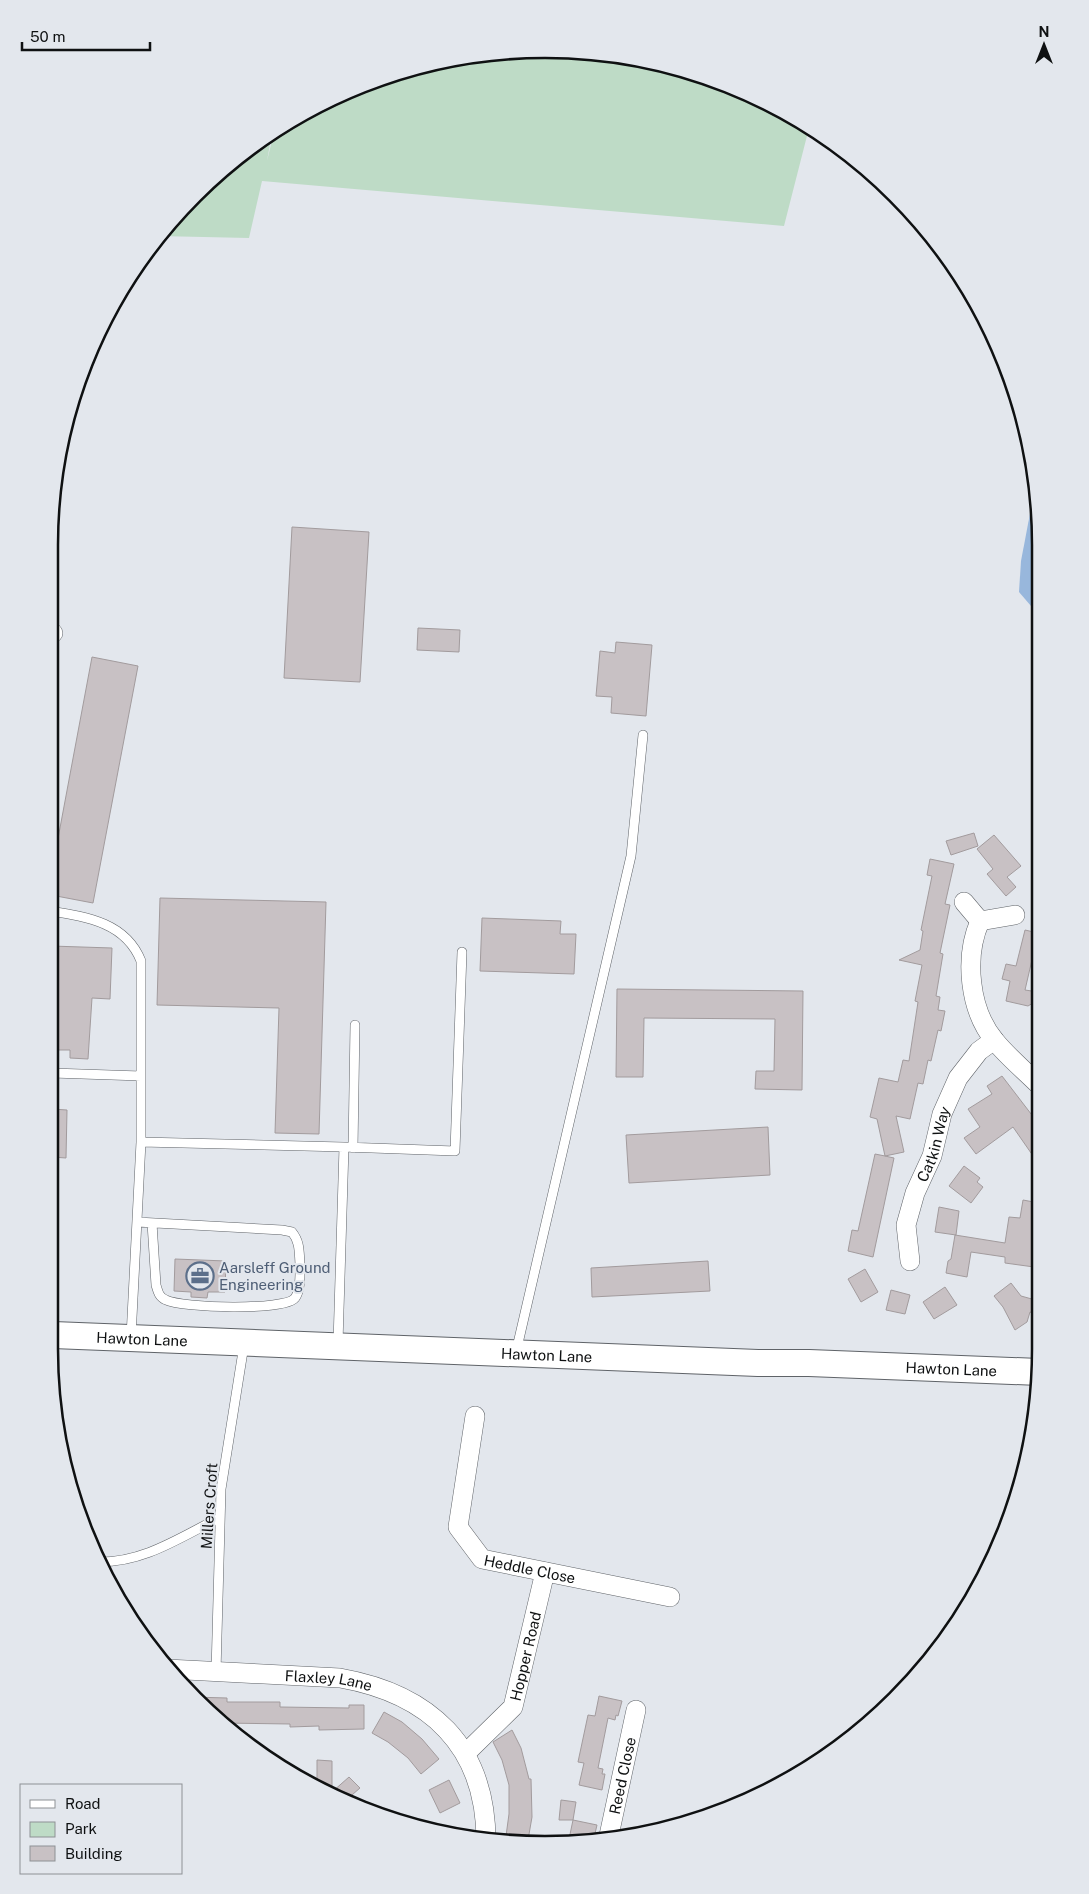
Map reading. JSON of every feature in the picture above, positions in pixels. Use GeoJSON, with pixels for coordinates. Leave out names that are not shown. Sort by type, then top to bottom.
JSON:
{"type":"FeatureCollection","features":[{"type":"Feature","properties":{"kind":"street"},"geometry":{"type":"LineString","coordinates":[[964,902],[980,921]]}},
{"type":"Feature","properties":{"kind":"street"},"geometry":{"type":"LineString","coordinates":[[980,921],[1015,915]]}},
{"type":"Feature","properties":{"kind":"street"},"geometry":{"type":"LineString","coordinates":[[980,921],[974,936],[970,965],[974,995],[981,1019],[994,1040],[1032,1078]]}},
{"type":"Feature","properties":{"kind":"street","name":"Catkin Way"},"geometry":{"type":"LineString","coordinates":[[910,1261],[906,1225],[915,1193],[932,1156],[942,1114],[958,1078],[979,1052],[994,1040]]}},
{"type":"Feature","properties":{"kind":"street","name":"Hawton Lane"},"geometry":{"type":"LineString","coordinates":[[58,1335],[758,1363],[809,1363],[1031,1372]]}},
{"type":"Feature","properties":{"kind":"street","name":"Heddle Close"},"geometry":{"type":"LineString","coordinates":[[476,1416],[458,1527],[482,1559],[670,1597]]}},
{"type":"Feature","properties":{"kind":"street","name":"Hopper Road"},"geometry":{"type":"LineString","coordinates":[[466,1753],[513,1707],[545,1572]]}},
{"type":"Feature","properties":{"kind":"street","name":"Flaxley Lane"},"geometry":{"type":"LineString","coordinates":[[177,1670],[340,1678],[361,1682],[417,1706],[448,1731],[466,1753],[479,1786],[486,1832]]}},
{"type":"Feature","properties":{"kind":"street","name":"Reed Close"},"geometry":{"type":"LineString","coordinates":[[610,1832],[636,1710]]}},
{"type":"Feature","properties":{"kind":"lane"},"geometry":{"type":"LineString","coordinates":[[516,1352],[631,856],[643,735]]}},
{"type":"Feature","properties":{"kind":"lane"},"geometry":{"type":"LineString","coordinates":[[58,912],[94,920],[118,931],[134,945],[140,961],[141,1142],[131,1338]]}},
{"type":"Feature","properties":{"kind":"lane"},"geometry":{"type":"LineString","coordinates":[[141,1142],[455,1151],[462,952]]}},
{"type":"Feature","properties":{"kind":"lane"},"geometry":{"type":"LineString","coordinates":[[338,1346],[356,1025]]}},
{"type":"Feature","properties":{"kind":"lane"},"geometry":{"type":"LineString","coordinates":[[58,1073],[141,1076]]}},
{"type":"Feature","properties":{"kind":"lane"},"geometry":{"type":"LineString","coordinates":[[137,1222],[292,1232],[299,1240],[299,1288],[295,1298],[287,1303],[264,1306],[179,1304],[165,1300],[158,1295],[156,1285],[152,1223]]}},
{"type":"Feature","properties":{"kind":"lane","name":"Millers Croft"},"geometry":{"type":"LineString","coordinates":[[216,1673],[221,1489],[245,1342]]}},
{"type":"Feature","properties":{"kind":"lane"},"geometry":{"type":"LineString","coordinates":[[107,1562],[138,1558],[219,1518]]}},
{"type":"Feature","properties":{"kind":"green space"},"geometry":{"type":"Polygon","coordinates":[[[513,59],[576,59],[608,62],[671,74],[701,83],[760,108],[807,135],[784,226],[262,181],[249,238],[167,236],[223,178],[270,143],[267,161],[272,142],[301,123],[358,95],[418,74],[449,67],[513,59]]]}},
{"type":"Feature","properties":{"kind":"water"},"geometry":{"type":"Polygon","coordinates":[[[1030,513],[1032,607],[1019,592],[1021,561],[1030,513]]]}},
{"type":"Feature","properties":{"kind":"building"},"geometry":{"type":"Polygon","coordinates":[[[292,527],[369,532],[360,682],[284,678],[292,527]]]}},
{"type":"Feature","properties":{"kind":"building"},"geometry":{"type":"Polygon","coordinates":[[[418,628],[460,630],[459,652],[417,650],[418,628]]]}},
{"type":"Feature","properties":{"kind":"building"},"geometry":{"type":"Polygon","coordinates":[[[616,642],[652,645],[646,716],[611,713],[612,697],[596,696],[600,651],[615,653],[616,642]]]}},
{"type":"Feature","properties":{"kind":"building"},"geometry":{"type":"Polygon","coordinates":[[[92,657],[138,666],[93,903],[58,896],[58,839],[92,657]]]}},
{"type":"Feature","properties":{"kind":"building"},"geometry":{"type":"Polygon","coordinates":[[[974,833],[978,846],[951,855],[946,841],[974,833]]]}},
{"type":"Feature","properties":{"kind":"building"},"geometry":{"type":"Polygon","coordinates":[[[994,835],[1021,866],[1007,877],[1016,887],[1006,896],[987,874],[993,869],[977,849],[994,835]]]}},
{"type":"Feature","properties":{"kind":"building"},"geometry":{"type":"Polygon","coordinates":[[[930,859],[954,864],[945,904],[950,905],[940,953],[943,954],[936,996],[940,997],[938,1010],[945,1011],[941,1031],[938,1030],[931,1061],[928,1060],[923,1084],[918,1083],[910,1119],[896,1116],[904,1152],[885,1156],[877,1119],[870,1117],[879,1078],[898,1082],[903,1060],[909,1061],[918,1002],[915,1001],[922,965],[899,960],[920,950],[923,931],[921,930],[932,876],[927,875],[930,859]]]}},
{"type":"Feature","properties":{"kind":"building"},"geometry":{"type":"Polygon","coordinates":[[[160,898],[326,902],[319,1134],[275,1133],[279,1008],[157,1005],[160,898]]]}},
{"type":"Feature","properties":{"kind":"building"},"geometry":{"type":"Polygon","coordinates":[[[482,918],[561,921],[560,934],[576,934],[574,974],[480,971],[482,918]]]}},
{"type":"Feature","properties":{"kind":"building"},"geometry":{"type":"Polygon","coordinates":[[[1025,930],[1032,932],[1032,960],[1025,990],[1032,991],[1032,1004],[1028,1006],[1006,1001],[1010,981],[1002,979],[1006,964],[1016,966],[1025,930]]]}},
{"type":"Feature","properties":{"kind":"building"},"geometry":{"type":"Polygon","coordinates":[[[58,946],[112,948],[110,999],[92,998],[88,1059],[70,1058],[70,1050],[58,1050],[58,946]]]}},
{"type":"Feature","properties":{"kind":"building"},"geometry":{"type":"Polygon","coordinates":[[[617,989],[803,991],[802,1090],[755,1089],[756,1071],[774,1071],[775,1019],[644,1018],[643,1077],[616,1077],[617,989]]]}},
{"type":"Feature","properties":{"kind":"building"},"geometry":{"type":"Polygon","coordinates":[[[1002,1076],[1032,1115],[1032,1154],[1013,1127],[976,1154],[964,1138],[980,1127],[968,1109],[992,1094],[987,1086],[1002,1076]]]}},
{"type":"Feature","properties":{"kind":"building"},"geometry":{"type":"Polygon","coordinates":[[[58,1109],[67,1110],[66,1158],[58,1157],[58,1109]]]}},
{"type":"Feature","properties":{"kind":"building"},"geometry":{"type":"Polygon","coordinates":[[[768,1127],[770,1175],[629,1183],[626,1135],[768,1127]]]}},
{"type":"Feature","properties":{"kind":"building"},"geometry":{"type":"Polygon","coordinates":[[[875,1154],[894,1158],[873,1257],[848,1251],[852,1230],[858,1231],[875,1154]]]}},
{"type":"Feature","properties":{"kind":"building"},"geometry":{"type":"Polygon","coordinates":[[[964,1166],[980,1178],[977,1182],[983,1187],[971,1203],[949,1186],[964,1166]]]}},
{"type":"Feature","properties":{"kind":"building"},"geometry":{"type":"Polygon","coordinates":[[[1023,1200],[1032,1202],[1032,1267],[1005,1263],[1005,1257],[971,1252],[967,1277],[946,1273],[948,1261],[951,1259],[955,1235],[1005,1243],[1009,1217],[1020,1218],[1023,1200]]]}},
{"type":"Feature","properties":{"kind":"building"},"geometry":{"type":"Polygon","coordinates":[[[939,1207],[959,1211],[956,1235],[935,1232],[939,1207]]]}},
{"type":"Feature","properties":{"kind":"building","name":"Aarsleff Ground Engineering"},"geometry":{"type":"Polygon","coordinates":[[[175,1259],[226,1261],[225,1292],[208,1292],[207,1298],[191,1297],[191,1292],[174,1291],[175,1259]]]}},
{"type":"Feature","properties":{"kind":"building"},"geometry":{"type":"Polygon","coordinates":[[[708,1261],[710,1291],[592,1297],[591,1268],[708,1261]]]}},
{"type":"Feature","properties":{"kind":"building"},"geometry":{"type":"Polygon","coordinates":[[[865,1269],[878,1292],[861,1302],[848,1279],[865,1269]]]}},
{"type":"Feature","properties":{"kind":"building"},"geometry":{"type":"Polygon","coordinates":[[[1011,1283],[1021,1296],[1032,1299],[1032,1313],[1030,1312],[1027,1322],[1015,1330],[1003,1307],[994,1296],[1011,1283]]]}},
{"type":"Feature","properties":{"kind":"building"},"geometry":{"type":"Polygon","coordinates":[[[945,1287],[957,1305],[934,1319],[923,1302],[945,1287]]]}},
{"type":"Feature","properties":{"kind":"building"},"geometry":{"type":"Polygon","coordinates":[[[891,1290],[910,1295],[905,1314],[886,1310],[891,1290]]]}},
{"type":"Feature","properties":{"kind":"building"},"geometry":{"type":"Polygon","coordinates":[[[599,1696],[622,1701],[615,1720],[608,1718],[598,1768],[603,1769],[602,1774],[605,1774],[602,1790],[579,1785],[584,1763],[578,1762],[588,1715],[595,1716],[599,1696]]]}},
{"type":"Feature","properties":{"kind":"building"},"geometry":{"type":"Polygon","coordinates":[[[203,1697],[227,1698],[227,1702],[280,1702],[280,1707],[349,1708],[349,1705],[364,1705],[364,1729],[319,1730],[319,1726],[290,1727],[290,1724],[232,1723],[203,1697]]]}},
{"type":"Feature","properties":{"kind":"building"},"geometry":{"type":"Polygon","coordinates":[[[384,1712],[402,1722],[422,1739],[439,1759],[421,1774],[408,1758],[388,1742],[372,1733],[384,1712]]]}},
{"type":"Feature","properties":{"kind":"building"},"geometry":{"type":"Polygon","coordinates":[[[512,1730],[521,1748],[529,1779],[531,1779],[532,1817],[529,1836],[506,1834],[509,1814],[509,1785],[502,1760],[493,1742],[512,1730]]]}},
{"type":"Feature","properties":{"kind":"building"},"geometry":{"type":"Polygon","coordinates":[[[317,1760],[332,1761],[332,1787],[317,1780],[317,1760]]]}},
{"type":"Feature","properties":{"kind":"building"},"geometry":{"type":"Polygon","coordinates":[[[349,1777],[360,1788],[351,1796],[335,1789],[349,1777]]]}},
{"type":"Feature","properties":{"kind":"building"},"geometry":{"type":"Polygon","coordinates":[[[449,1780],[460,1803],[440,1813],[429,1790],[449,1780]]]}},
{"type":"Feature","properties":{"kind":"building"},"geometry":{"type":"Polygon","coordinates":[[[561,1800],[576,1802],[573,1820],[559,1820],[561,1800]]]}},
{"type":"Feature","properties":{"kind":"building"},"geometry":{"type":"Polygon","coordinates":[[[573,1820],[597,1825],[595,1833],[570,1835],[573,1820]]]}},
{"type":"Feature","properties":{"kind":"place","name":"Aarsleff Ground Engineering"},"geometry":{"type":"Point","coordinates":[200,1276]}}]}
